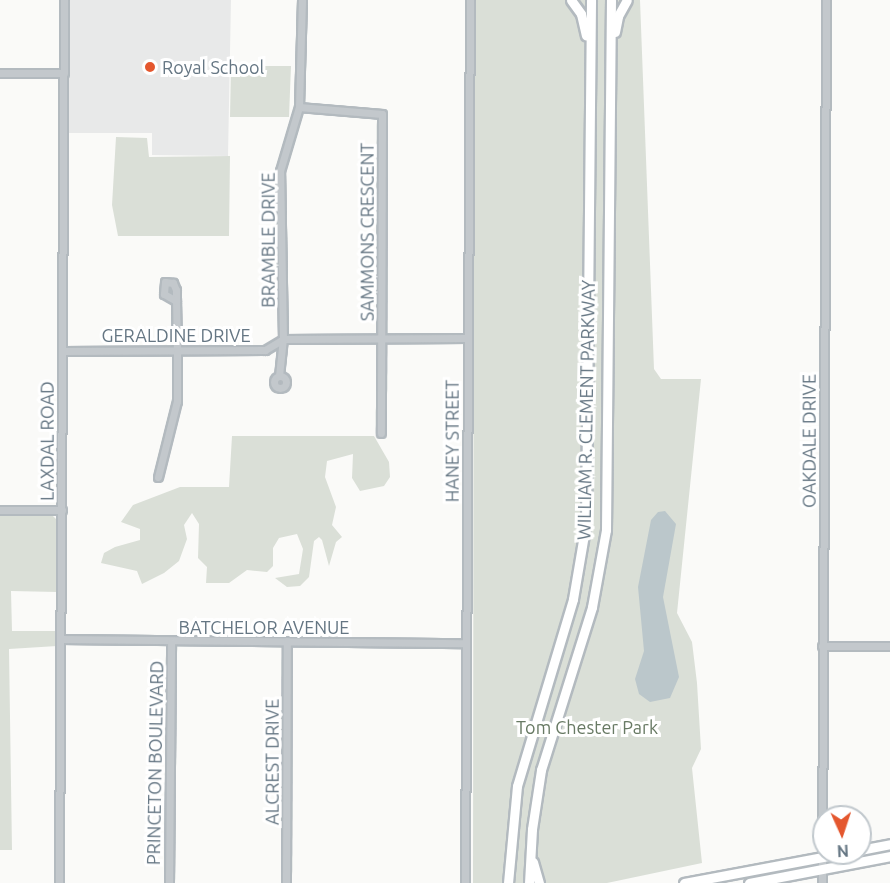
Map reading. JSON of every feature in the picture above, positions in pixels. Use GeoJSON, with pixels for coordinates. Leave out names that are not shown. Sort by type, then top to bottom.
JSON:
{"type":"FeatureCollection","features":[{"type":"Feature","properties":{"kind":"main road"},"geometry":{"type":"LineString","coordinates":[[571,0],[581,14],[589,57]]}},
{"type":"Feature","properties":{"kind":"main road","name":"WILLIAM R. CLEMENT PARKWAY"},"geometry":{"type":"LineString","coordinates":[[507,883],[517,786],[573,599],[586,523],[591,0]]}},
{"type":"Feature","properties":{"kind":"main road","name":"WILLIAM R. CLEMENT PARKWAY"},"geometry":{"type":"LineString","coordinates":[[529,883],[530,845],[543,762],[592,607],[606,531],[611,0]]}},
{"type":"Feature","properties":{"kind":"main road"},"geometry":{"type":"LineString","coordinates":[[611,58],[618,16],[627,0]]}},
{"type":"Feature","properties":{"kind":"main road"},"geometry":{"type":"LineString","coordinates":[[872,848],[890,844]]}},
{"type":"Feature","properties":{"kind":"main road"},"geometry":{"type":"LineString","coordinates":[[530,845],[539,883]]}},
{"type":"Feature","properties":{"kind":"main road"},"geometry":{"type":"LineString","coordinates":[[749,883],[890,856]]}},
{"type":"Feature","properties":{"kind":"main road"},"geometry":{"type":"LineString","coordinates":[[684,883],[812,860]]}},
{"type":"Feature","properties":{"kind":"street","name":"LAXDAL ROAD"},"geometry":{"type":"LineString","coordinates":[[59,883],[64,0]]}},
{"type":"Feature","properties":{"kind":"street","name":"BRAMBLE DRIVE"},"geometry":{"type":"LineString","coordinates":[[279,376],[283,339],[280,171],[299,107],[302,0]]}},
{"type":"Feature","properties":{"kind":"street","name":"HANEY STREET"},"geometry":{"type":"LineString","coordinates":[[465,883],[470,0]]}},
{"type":"Feature","properties":{"kind":"street","name":"OAKDALE DRIVE"},"geometry":{"type":"LineString","coordinates":[[821,805],[826,0]]}},
{"type":"Feature","properties":{"kind":"street"},"geometry":{"type":"LineString","coordinates":[[0,73],[64,73]]}},
{"type":"Feature","properties":{"kind":"street","name":"SAMMONS CRESCENT"},"geometry":{"type":"LineString","coordinates":[[299,107],[382,114],[381,434]]}},
{"type":"Feature","properties":{"kind":"street"},"geometry":{"type":"LineString","coordinates":[[158,477],[177,400],[176,301]]}},
{"type":"Feature","properties":{"kind":"street","name":"GERALDINE DRIVE"},"geometry":{"type":"LineString","coordinates":[[63,351],[266,350],[283,339],[467,338]]}},
{"type":"Feature","properties":{"kind":"street"},"geometry":{"type":"LineString","coordinates":[[0,510],[62,510]]}},
{"type":"Feature","properties":{"kind":"street","name":"BATCHELOR AVENUE"},"geometry":{"type":"LineString","coordinates":[[61,639],[171,642],[466,643]]}},
{"type":"Feature","properties":{"kind":"street","name":"ALCREST DRIVE"},"geometry":{"type":"LineString","coordinates":[[286,883],[287,641]]}},
{"type":"Feature","properties":{"kind":"street","name":"PRINCETON BOULEVARD"},"geometry":{"type":"LineString","coordinates":[[169,883],[171,642]]}},
{"type":"Feature","properties":{"kind":"street"},"geometry":{"type":"LineString","coordinates":[[822,646],[890,646]]}},
{"type":"Feature","properties":{"kind":"street","name":"OAKDALE DRIVE"},"geometry":{"type":"LineString","coordinates":[[822,865],[822,883]]}},
{"type":"Feature","properties":{"kind":"shaded area","name":"Royal School"},"geometry":{"type":"Polygon","coordinates":[[[69,0],[231,0],[228,156],[152,155],[152,133],[69,133],[69,0]]]}},
{"type":"Feature","properties":{"kind":"shaded area"},"geometry":{"type":"Polygon","coordinates":[[[665,511],[676,524],[663,597],[679,677],[670,698],[650,702],[639,694],[635,679],[644,651],[638,587],[651,520],[658,512],[665,511]]]}},
{"type":"Feature","properties":{"kind":"green space","name":"Tom Chester Park"},"geometry":{"type":"Polygon","coordinates":[[[474,0],[640,0],[654,369],[661,379],[701,379],[677,613],[692,642],[697,683],[701,749],[692,768],[702,863],[607,883],[473,883],[474,0]]]}},
{"type":"Feature","properties":{"kind":"green space"},"geometry":{"type":"Polygon","coordinates":[[[231,66],[291,66],[289,117],[230,117],[231,66]]]}},
{"type":"Feature","properties":{"kind":"green space"},"geometry":{"type":"Polygon","coordinates":[[[116,137],[147,138],[149,157],[230,156],[229,236],[118,236],[112,205],[116,137]]]}},
{"type":"Feature","properties":{"kind":"green space"},"geometry":{"type":"Polygon","coordinates":[[[232,436],[374,436],[389,462],[390,477],[384,486],[360,491],[352,478],[353,454],[327,461],[325,477],[336,507],[332,525],[342,537],[336,542],[329,566],[322,540],[319,537],[314,541],[309,577],[300,586],[287,587],[275,578],[299,574],[303,549],[297,534],[279,538],[273,548],[273,566],[267,572],[247,570],[229,583],[206,583],[207,567],[198,558],[199,524],[192,513],[184,525],[187,539],[179,561],[164,573],[142,584],[137,571],[101,563],[104,553],[115,547],[140,540],[140,529],[121,522],[133,505],[180,487],[229,487],[232,436]]]}},
{"type":"Feature","properties":{"kind":"green space"},"geometry":{"type":"Polygon","coordinates":[[[52,515],[58,521],[57,592],[11,591],[12,631],[58,631],[57,646],[9,649],[12,850],[0,850],[0,516],[52,515]]]}},
{"type":"Feature","properties":{"kind":"place","name":"Royal School"},"geometry":{"type":"Point","coordinates":[150,67]}}]}
